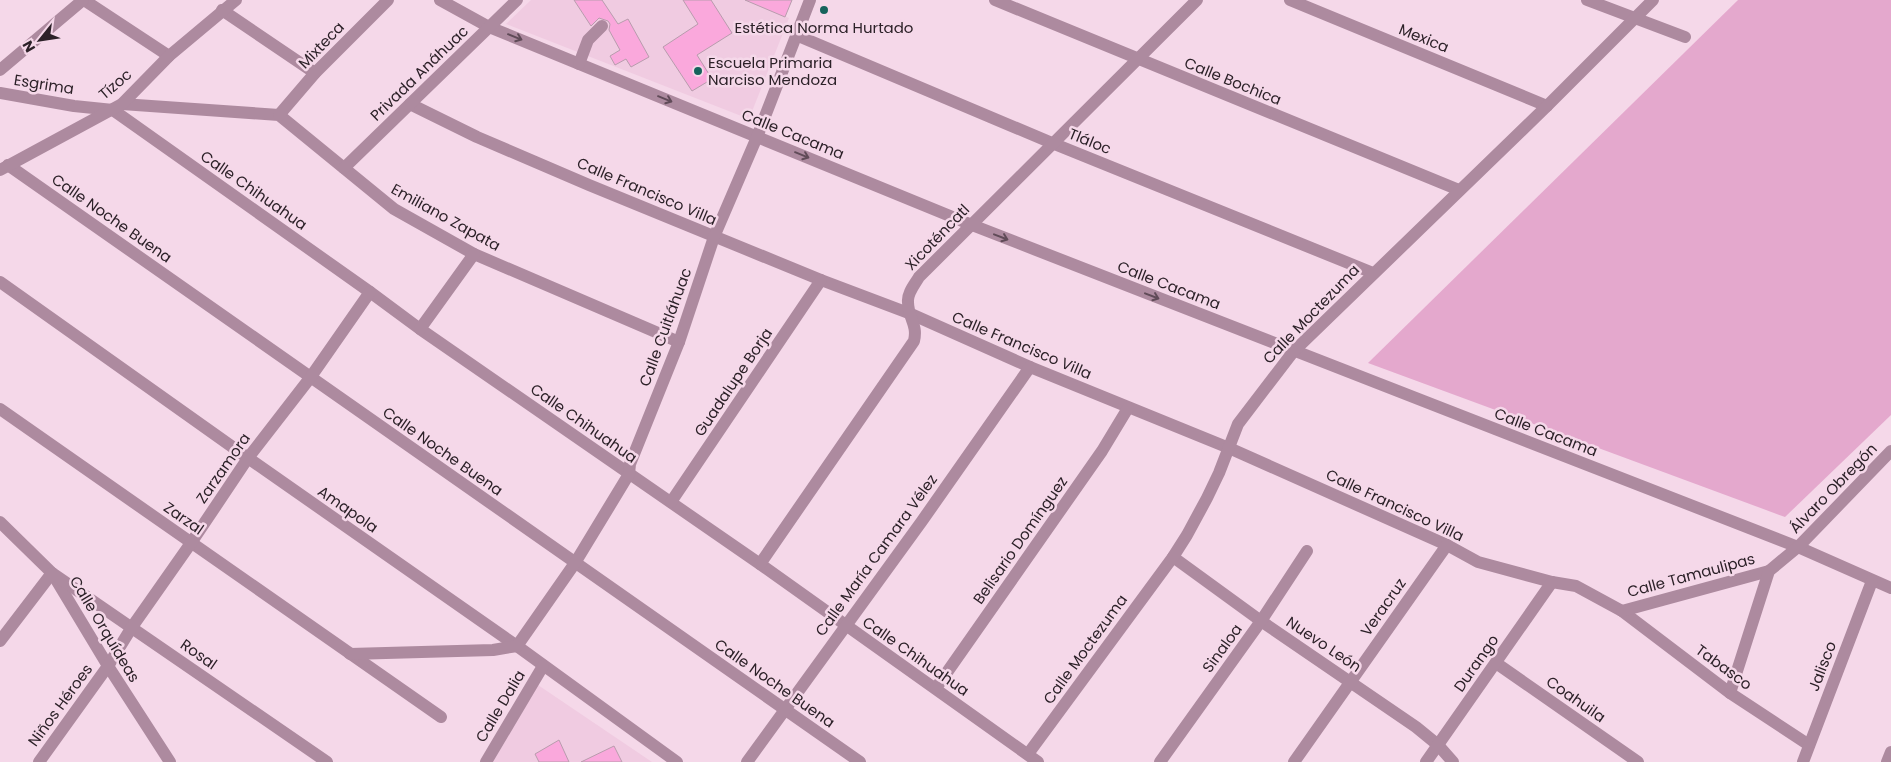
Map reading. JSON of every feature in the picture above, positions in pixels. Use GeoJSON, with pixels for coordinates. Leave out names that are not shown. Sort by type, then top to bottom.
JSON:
{"type":"FeatureCollection","features":[{"type":"Feature","properties":{"kind":"street"},"geometry":{"type":"LineString","coordinates":[[0,70],[83,0],[169,56]]}},
{"type":"Feature","properties":{"kind":"street","name":"Tízoc"},"geometry":{"type":"LineString","coordinates":[[4,168],[118,107],[169,56],[236,0]]}},
{"type":"Feature","properties":{"kind":"street","name":"Mixteca"},"geometry":{"type":"LineString","coordinates":[[279,115],[315,73],[388,0]]}},
{"type":"Feature","properties":{"kind":"street","name":"Calle Cacama"},"geometry":{"type":"LineString","coordinates":[[440,0],[489,27],[972,225],[1293,352],[1798,547],[1891,588]]}},
{"type":"Feature","properties":{"kind":"street","name":"Privada Anáhuac"},"geometry":{"type":"LineString","coordinates":[[344,168],[517,0]]}},
{"type":"Feature","properties":{"kind":"street","name":"Calle Cuitláhuac"},"geometry":{"type":"LineString","coordinates":[[517,646],[575,563],[629,474],[630,464],[679,342],[714,237],[757,137],[810,0]]}},
{"type":"Feature","properties":{"kind":"street","name":"Calle Bochica"},"geometry":{"type":"LineString","coordinates":[[995,0],[1459,190]]}},
{"type":"Feature","properties":{"kind":"street","name":"Xicoténcatl"},"geometry":{"type":"LineString","coordinates":[[760,564],[914,341],[916,331],[907,301],[919,277],[1197,0]]}},
{"type":"Feature","properties":{"kind":"street","name":"Mexica"},"geometry":{"type":"LineString","coordinates":[[1290,0],[1547,106]]}},
{"type":"Feature","properties":{"kind":"street"},"geometry":{"type":"LineString","coordinates":[[1587,0],[1685,37]]}},
{"type":"Feature","properties":{"kind":"street","name":"Calle Moctezuma"},"geometry":{"type":"LineString","coordinates":[[1033,758],[1173,557],[1207,498],[1238,424],[1293,352],[1547,106],[1653,0]]}},
{"type":"Feature","properties":{"kind":"street"},"geometry":{"type":"LineString","coordinates":[[222,10],[315,73]]}},
{"type":"Feature","properties":{"kind":"street"},"geometry":{"type":"LineString","coordinates":[[579,64],[588,40],[602,26]]}},
{"type":"Feature","properties":{"kind":"street","name":"Tláloc"},"geometry":{"type":"LineString","coordinates":[[796,35],[1052,144],[1373,273]]}},
{"type":"Feature","properties":{"kind":"street","name":"Esgrima"},"geometry":{"type":"LineString","coordinates":[[0,93],[74,106],[118,107]]}},
{"type":"Feature","properties":{"kind":"street","name":"Calle Francisco Villa"},"geometry":{"type":"LineString","coordinates":[[410,104],[477,136],[714,237],[911,314],[1030,367],[1229,448],[1447,545],[1478,562],[1552,582],[1576,586],[1622,611]]}},
{"type":"Feature","properties":{"kind":"street"},"geometry":{"type":"LineString","coordinates":[[118,107],[279,115]]}},
{"type":"Feature","properties":{"kind":"street","name":"Calle Chihuahua"},"geometry":{"type":"LineString","coordinates":[[118,107],[420,329],[760,564],[1033,758]]}},
{"type":"Feature","properties":{"kind":"street","name":"Emiliano Zapata"},"geometry":{"type":"LineString","coordinates":[[279,115],[372,193],[394,209],[474,254],[679,342]]}},
{"type":"Feature","properties":{"kind":"street","name":"Calle Noche Buena"},"geometry":{"type":"LineString","coordinates":[[4,168],[310,378],[860,762]]}},
{"type":"Feature","properties":{"kind":"street"},"geometry":{"type":"LineString","coordinates":[[420,329],[474,254]]}},
{"type":"Feature","properties":{"kind":"street","name":"Guadalupe Borja"},"geometry":{"type":"LineString","coordinates":[[671,502],[821,280]]}},
{"type":"Feature","properties":{"kind":"street","name":"Amapola"},"geometry":{"type":"LineString","coordinates":[[0,282],[517,646],[677,762]]}},
{"type":"Feature","properties":{"kind":"street","name":"Zarzamora"},"geometry":{"type":"LineString","coordinates":[[108,666],[132,627],[248,458],[310,378],[370,292]]}},
{"type":"Feature","properties":{"kind":"street","name":"Calle María Camara Vélez"},"geometry":{"type":"LineString","coordinates":[[747,762],[922,521],[1030,367]]}},
{"type":"Feature","properties":{"kind":"street","name":"Belisario Domínguez"},"geometry":{"type":"LineString","coordinates":[[936,688],[1102,451],[1128,408]]}},
{"type":"Feature","properties":{"kind":"street","name":"Zarzal"},"geometry":{"type":"LineString","coordinates":[[0,409],[441,717]]}},
{"type":"Feature","properties":{"kind":"street","name":"Álvaro Obregón"},"geometry":{"type":"LineString","coordinates":[[1769,571],[1798,547],[1891,451]]}},
{"type":"Feature","properties":{"kind":"street","name":"Calle Orquídeas"},"geometry":{"type":"LineString","coordinates":[[0,522],[52,573],[167,760]]}},
{"type":"Feature","properties":{"kind":"street","name":"Veracruz"},"geometry":{"type":"LineString","coordinates":[[1294,762],[1447,545]]}},
{"type":"Feature","properties":{"kind":"street","name":"Sinaloa"},"geometry":{"type":"LineString","coordinates":[[1160,762],[1261,621],[1307,551]]}},
{"type":"Feature","properties":{"kind":"street","name":"Nuevo León"},"geometry":{"type":"LineString","coordinates":[[1173,557],[1261,621],[1416,728],[1438,745],[1453,762]]}},
{"type":"Feature","properties":{"kind":"street"},"geometry":{"type":"LineString","coordinates":[[1730,693],[1769,571]]}},
{"type":"Feature","properties":{"kind":"street","name":"Calle Tamaulipas"},"geometry":{"type":"LineString","coordinates":[[1622,611],[1769,571]]}},
{"type":"Feature","properties":{"kind":"street"},"geometry":{"type":"LineString","coordinates":[[0,641],[52,573]]}},
{"type":"Feature","properties":{"kind":"street","name":"Rosal"},"geometry":{"type":"LineString","coordinates":[[52,573],[327,762]]}},
{"type":"Feature","properties":{"kind":"street","name":"Jalisco"},"geometry":{"type":"LineString","coordinates":[[1803,762],[1872,581]]}},
{"type":"Feature","properties":{"kind":"street","name":"Durango"},"geometry":{"type":"LineString","coordinates":[[1426,762],[1552,582]]}},
{"type":"Feature","properties":{"kind":"street","name":"Tabasco"},"geometry":{"type":"LineString","coordinates":[[1622,611],[1730,693],[1809,745]]}},
{"type":"Feature","properties":{"kind":"street"},"geometry":{"type":"LineString","coordinates":[[350,654],[494,650],[517,646]]}},
{"type":"Feature","properties":{"kind":"street","name":"Coahuila"},"geometry":{"type":"LineString","coordinates":[[1496,663],[1638,762]]}},
{"type":"Feature","properties":{"kind":"street","name":"Niños Héroes"},"geometry":{"type":"LineString","coordinates":[[39,762],[108,666]]}},
{"type":"Feature","properties":{"kind":"street","name":"Calle Dalia"},"geometry":{"type":"LineString","coordinates":[[486,762],[543,666]]}},
{"type":"Feature","properties":{"kind":"street"},"geometry":{"type":"LineString","coordinates":[[1888,762],[1891,752]]}},
{"type":"Feature","properties":{"kind":"shaded area","name":"Escuela Primaria Narciso Mendoza"},"geometry":{"type":"Polygon","coordinates":[[[531,0],[745,0],[789,18],[749,119],[506,24],[531,0]]]}},
{"type":"Feature","properties":{"kind":"shaded area"},"geometry":{"type":"Polygon","coordinates":[[[1738,0],[1891,0],[1891,415],[1785,517],[1368,363],[1738,0]]]}},
{"type":"Feature","properties":{"kind":"shaded area"},"geometry":{"type":"Polygon","coordinates":[[[538,685],[652,762],[493,762],[538,685]]]}},
{"type":"Feature","properties":{"kind":"building"},"geometry":{"type":"Polygon","coordinates":[[[574,0],[602,0],[618,24],[628,19],[649,57],[631,67],[626,59],[615,65],[610,56],[620,50],[609,30],[610,24],[608,21],[599,18],[591,26],[574,0]]]}},
{"type":"Feature","properties":{"kind":"building"},"geometry":{"type":"Polygon","coordinates":[[[683,0],[711,0],[732,33],[697,55],[712,79],[692,91],[663,47],[698,24],[683,0]]]}},
{"type":"Feature","properties":{"kind":"building"},"geometry":{"type":"Polygon","coordinates":[[[745,0],[792,0],[785,17],[745,0]]]}},
{"type":"Feature","properties":{"kind":"building"},"geometry":{"type":"Polygon","coordinates":[[[559,740],[569,762],[539,762],[535,754],[559,740]]]}},
{"type":"Feature","properties":{"kind":"building"},"geometry":{"type":"Polygon","coordinates":[[[614,746],[622,762],[581,762],[614,746]]]}},
{"type":"Feature","properties":{"kind":"place","name":"Estética Norma Hurtado"},"geometry":{"type":"Point","coordinates":[824,10]}},
{"type":"Feature","properties":{"kind":"place","name":"Escuela Primaria Narciso Mendoza"},"geometry":{"type":"Point","coordinates":[698,71]}}]}
